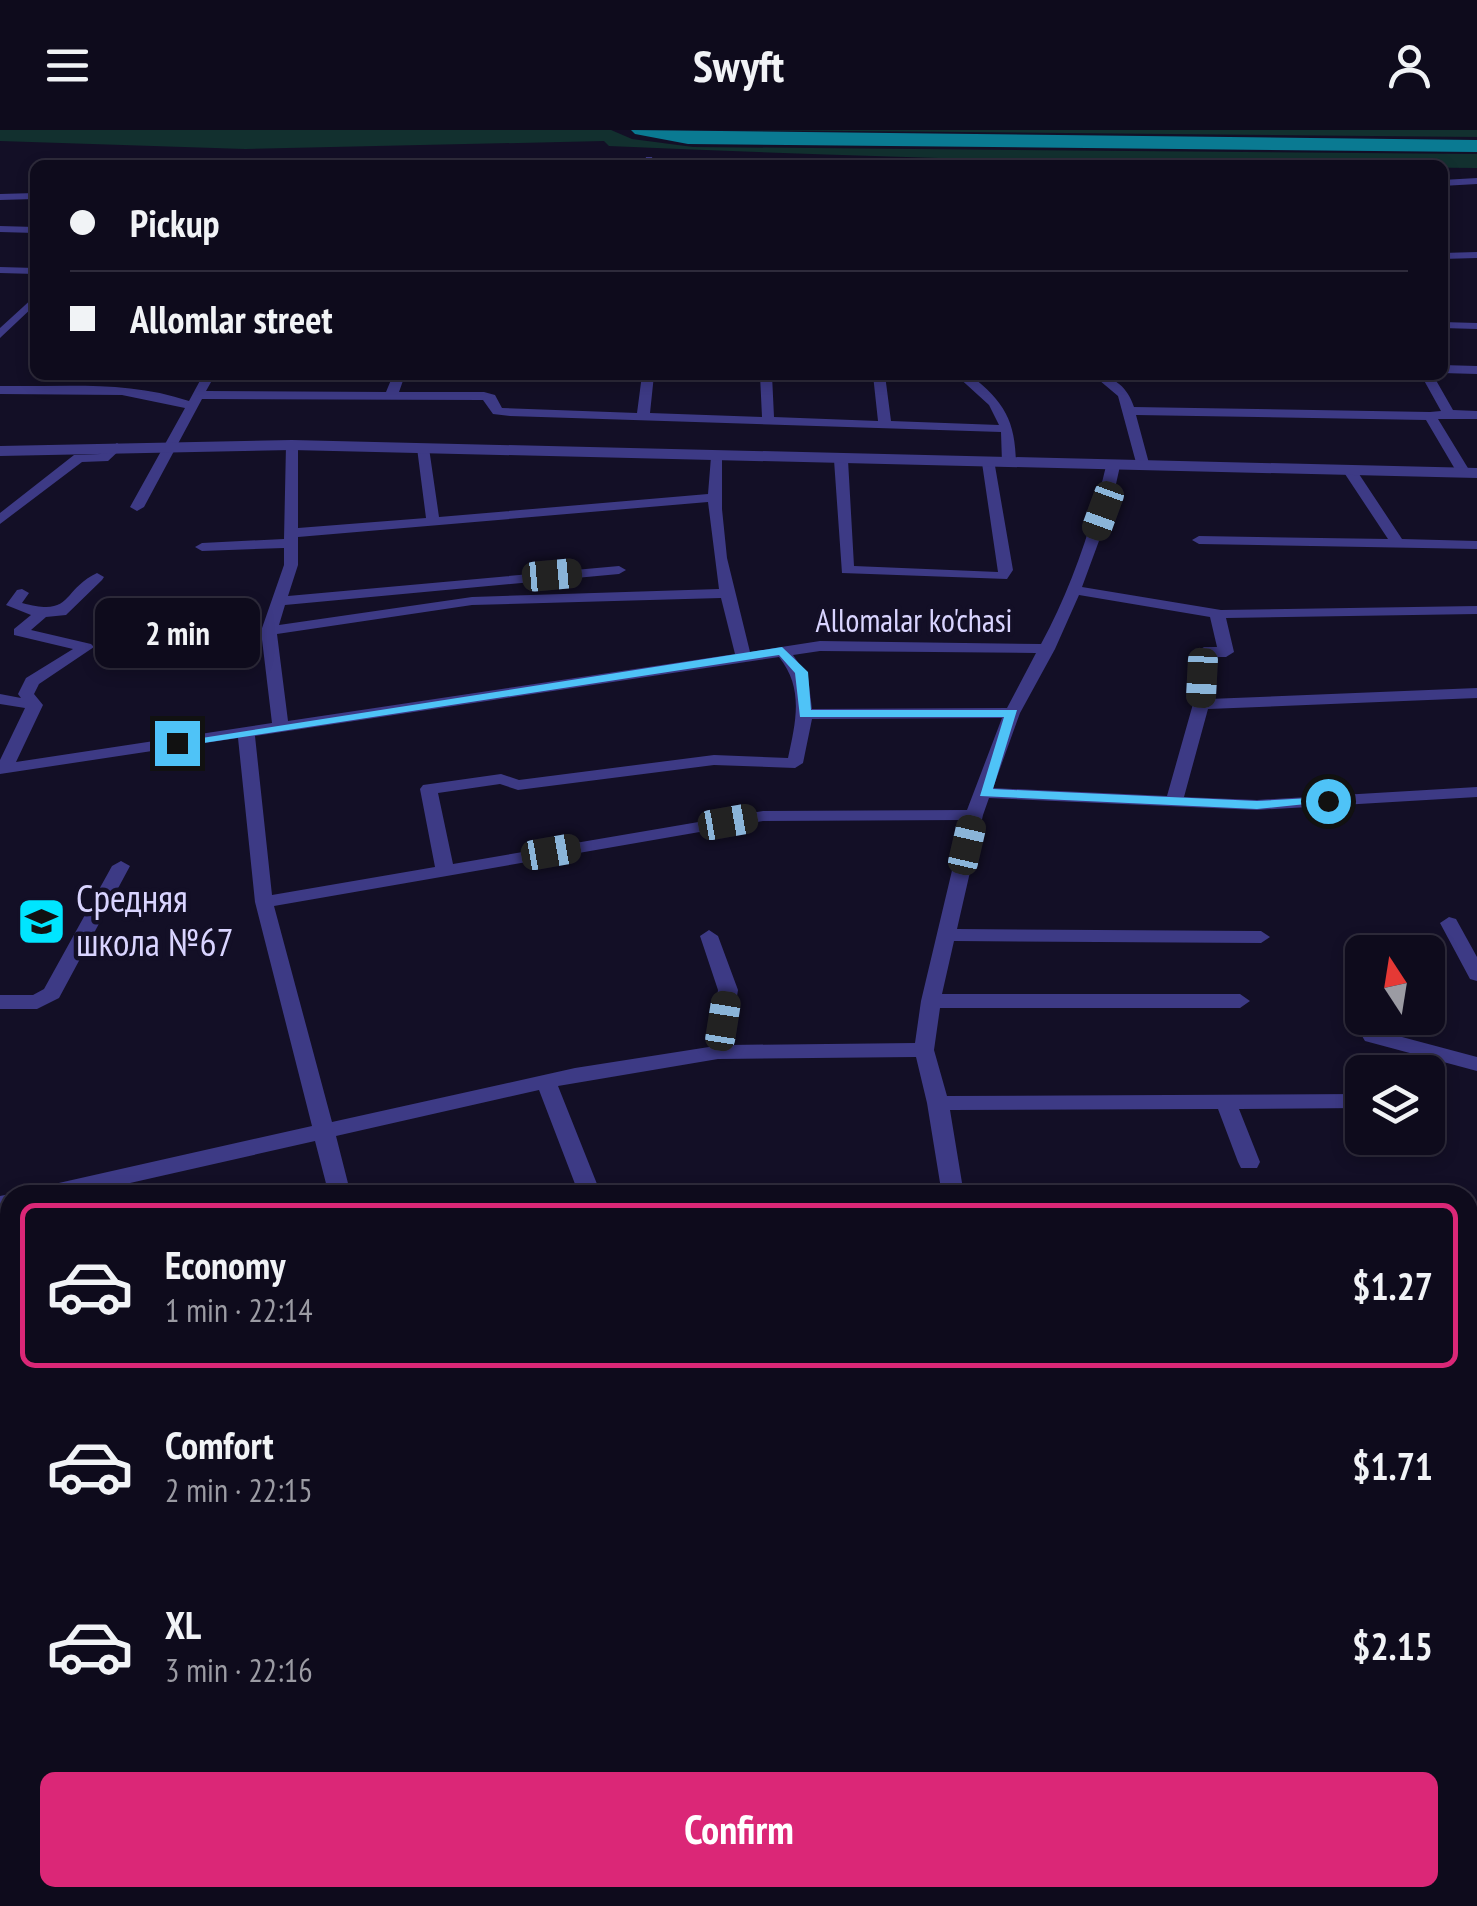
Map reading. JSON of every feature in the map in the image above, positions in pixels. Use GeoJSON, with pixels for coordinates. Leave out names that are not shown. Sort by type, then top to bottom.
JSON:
{"type":"FeatureCollection","features":[{"type":"Feature","properties":{"kind":"street"},"geometry":{"type":"LineString","coordinates":[[1448,184],[1475,183]]}},
{"type":"Feature","properties":{"kind":"street"},"geometry":{"type":"LineString","coordinates":[[0,196],[30,196]]}},
{"type":"Feature","properties":{"kind":"street"},"geometry":{"type":"LineString","coordinates":[[0,228],[30,230]]}},
{"type":"Feature","properties":{"kind":"street"},"geometry":{"type":"LineString","coordinates":[[1448,248],[1457,255]]}},
{"type":"Feature","properties":{"kind":"street"},"geometry":{"type":"LineString","coordinates":[[1448,256],[1477,254]]}},
{"type":"Feature","properties":{"kind":"street"},"geometry":{"type":"LineString","coordinates":[[0,272],[30,273]]}},
{"type":"Feature","properties":{"kind":"street"},"geometry":{"type":"LineString","coordinates":[[0,334],[30,304]]}},
{"type":"Feature","properties":{"kind":"street"},"geometry":{"type":"LineString","coordinates":[[1448,326],[1477,326]]}},
{"type":"Feature","properties":{"kind":"street"},"geometry":{"type":"LineString","coordinates":[[1448,369],[1477,370]]}},
{"type":"Feature","properties":{"kind":"street"},"geometry":{"type":"LineString","coordinates":[[61,392],[71,380]]}},
{"type":"Feature","properties":{"kind":"street"},"geometry":{"type":"LineString","coordinates":[[137,507],[206,380]]}},
{"type":"Feature","properties":{"kind":"street"},"geometry":{"type":"LineString","coordinates":[[275,395],[283,380]]}},
{"type":"Feature","properties":{"kind":"street"},"geometry":{"type":"LineString","coordinates":[[391,396],[396,380]]}},
{"type":"Feature","properties":{"kind":"street"},"geometry":{"type":"LineString","coordinates":[[643,416],[647,380]]}},
{"type":"Feature","properties":{"kind":"street"},"geometry":{"type":"LineString","coordinates":[[766,380],[768,420]]}},
{"type":"Feature","properties":{"kind":"street"},"geometry":{"type":"LineString","coordinates":[[881,380],[885,424]]}},
{"type":"Feature","properties":{"kind":"street"},"geometry":{"type":"LineString","coordinates":[[969,380],[990,395],[1010,428],[1009,463]]}},
{"type":"Feature","properties":{"kind":"street"},"geometry":{"type":"LineString","coordinates":[[1106,380],[1124,394],[1132,411],[1143,467]]}},
{"type":"Feature","properties":{"kind":"street"},"geometry":{"type":"LineString","coordinates":[[1430,380],[1449,414]]}},
{"type":"Feature","properties":{"kind":"street"},"geometry":{"type":"LineString","coordinates":[[0,390],[194,400],[275,395],[484,396],[491,398],[497,411],[1010,428]]}},
{"type":"Feature","properties":{"kind":"street"},"geometry":{"type":"LineString","coordinates":[[1132,411],[1477,415]]}},
{"type":"Feature","properties":{"kind":"street"},"geometry":{"type":"LineString","coordinates":[[1430,416],[1470,473]]}},
{"type":"Feature","properties":{"kind":"street"},"geometry":{"type":"LineString","coordinates":[[281,729],[269,631],[290,565],[292,445]]}},
{"type":"Feature","properties":{"kind":"street"},"geometry":{"type":"LineString","coordinates":[[0,452],[292,445],[1470,473]]}},
{"type":"Feature","properties":{"kind":"street"},"geometry":{"type":"LineString","coordinates":[[0,520],[78,458],[103,458],[117,447]]}},
{"type":"Feature","properties":{"kind":"street"},"geometry":{"type":"LineString","coordinates":[[423,448],[433,521]]}},
{"type":"Feature","properties":{"kind":"street"},"geometry":{"type":"LineString","coordinates":[[718,457],[713,498],[716,543],[744,657]]}},
{"type":"Feature","properties":{"kind":"street"},"geometry":{"type":"LineString","coordinates":[[841,460],[847,570],[1002,576],[1006,570],[989,463]]}},
{"type":"Feature","properties":{"kind":"street"},"geometry":{"type":"LineString","coordinates":[[951,1185],[938,1103],[924,1050],[931,1001],[974,815],[1012,713],[1073,590],[1103,511],[1113,466]]}},
{"type":"Feature","properties":{"kind":"street"},"geometry":{"type":"LineString","coordinates":[[1350,471],[1397,543]]}},
{"type":"Feature","properties":{"kind":"street"},"geometry":{"type":"LineString","coordinates":[[202,546],[433,521],[713,498]]}},
{"type":"Feature","properties":{"kind":"street"},"geometry":{"type":"LineString","coordinates":[[0,502],[23,502]]}},
{"type":"Feature","properties":{"kind":"street"},"geometry":{"type":"LineString","coordinates":[[1200,540],[1477,545]]}},
{"type":"Feature","properties":{"kind":"street"},"geometry":{"type":"LineString","coordinates":[[279,601],[619,570]]}},
{"type":"Feature","properties":{"kind":"street"},"geometry":{"type":"LineString","coordinates":[[22,593],[14,605],[42,614],[61,612],[97,577]]}},
{"type":"Feature","properties":{"kind":"street"},"geometry":{"type":"LineString","coordinates":[[1073,590],[1218,613],[1477,610]]}},
{"type":"Feature","properties":{"kind":"street"},"geometry":{"type":"LineString","coordinates":[[269,631],[472,601],[726,593]]}},
{"type":"Feature","properties":{"kind":"street"},"geometry":{"type":"LineString","coordinates":[[1174,802],[1201,704],[1204,652],[1226,652],[1218,613]]}},
{"type":"Feature","properties":{"kind":"street"},"geometry":{"type":"LineString","coordinates":[[35,705],[26,694],[32,681],[86,648],[20,632],[42,614]]}},
{"type":"Feature","properties":{"kind":"street","name":"Allomalar ko'chasi"},"geometry":{"type":"LineString","coordinates":[[2,769],[820,646],[1047,649]]}},
{"type":"Feature","properties":{"kind":"street"},"geometry":{"type":"LineString","coordinates":[[445,870],[429,789],[501,779],[518,785],[714,760],[795,763],[805,714],[802,672],[782,651]]}},
{"type":"Feature","properties":{"kind":"street"},"geometry":{"type":"LineString","coordinates":[[1201,704],[1477,693]]}},
{"type":"Feature","properties":{"kind":"street"},"geometry":{"type":"LineString","coordinates":[[0,699],[35,705]]}},
{"type":"Feature","properties":{"kind":"street"},"geometry":{"type":"LineString","coordinates":[[2,769],[35,705]]}},
{"type":"Feature","properties":{"kind":"street"},"geometry":{"type":"LineString","coordinates":[[805,714],[1012,713]]}},
{"type":"Feature","properties":{"kind":"street"},"geometry":{"type":"LineString","coordinates":[[246,733],[264,902],[337,1185]]}},
{"type":"Feature","properties":{"kind":"street"},"geometry":{"type":"LineString","coordinates":[[985,793],[1257,805],[1477,792]]}},
{"type":"Feature","properties":{"kind":"street"},"geometry":{"type":"LineString","coordinates":[[264,902],[763,816],[974,815]]}},
{"type":"Feature","properties":{"kind":"street"},"geometry":{"type":"LineString","coordinates":[[0,1002],[37,1002],[52,992],[121,866]]}},
{"type":"Feature","properties":{"kind":"street"},"geometry":{"type":"LineString","coordinates":[[1449,923],[1477,975]]}},
{"type":"Feature","properties":{"kind":"street"},"geometry":{"type":"LineString","coordinates":[[947,935],[1261,937]]}},
{"type":"Feature","properties":{"kind":"street"},"geometry":{"type":"LineString","coordinates":[[709,936],[728,990],[718,1052]]}},
{"type":"Feature","properties":{"kind":"street"},"geometry":{"type":"LineString","coordinates":[[931,1001],[1240,1001]]}},
{"type":"Feature","properties":{"kind":"street"},"geometry":{"type":"LineString","coordinates":[[1372,1036],[1477,1064]]}},
{"type":"Feature","properties":{"kind":"street"},"geometry":{"type":"LineString","coordinates":[[87,1185],[546,1082],[718,1052],[924,1050]]}},
{"type":"Feature","properties":{"kind":"street"},"geometry":{"type":"LineString","coordinates":[[546,1082],[586,1184]]}},
{"type":"Feature","properties":{"kind":"street"},"geometry":{"type":"LineString","coordinates":[[1225,1101],[1248,1162]]}},
{"type":"Feature","properties":{"kind":"street"},"geometry":{"type":"LineString","coordinates":[[938,1103],[1345,1101]]}},
{"type":"Feature","properties":{"kind":"green space"},"geometry":{"type":"Polygon","coordinates":[[[0,130],[611,130],[632,139],[693,147],[1477,154],[1477,168],[1448,168],[1448,160],[1046,160],[609,146],[604,141],[245,149],[0,141],[0,130]]]}},
{"type":"Feature","properties":{"kind":"green space"},"geometry":{"type":"Polygon","coordinates":[[[744,130],[1477,130],[1477,137],[744,130]]]}},
{"type":"Feature","properties":{"kind":"taxiway"},"geometry":{"type":"LineString","coordinates":[[642,130],[688,138],[1477,146]]}},
{"type":"Feature","properties":{"kind":"place","name":"Средняя школа №67"},"geometry":{"type":"Point","coordinates":[41,921]}},
{"type":"Feature","properties":{"kind":"route"},"geometry":{"type":"LineString","coordinates":[[177,743],[782,651],[802,672],[805,714],[1012,713],[985,793],[1257,805],[1328,801]]}}]}
